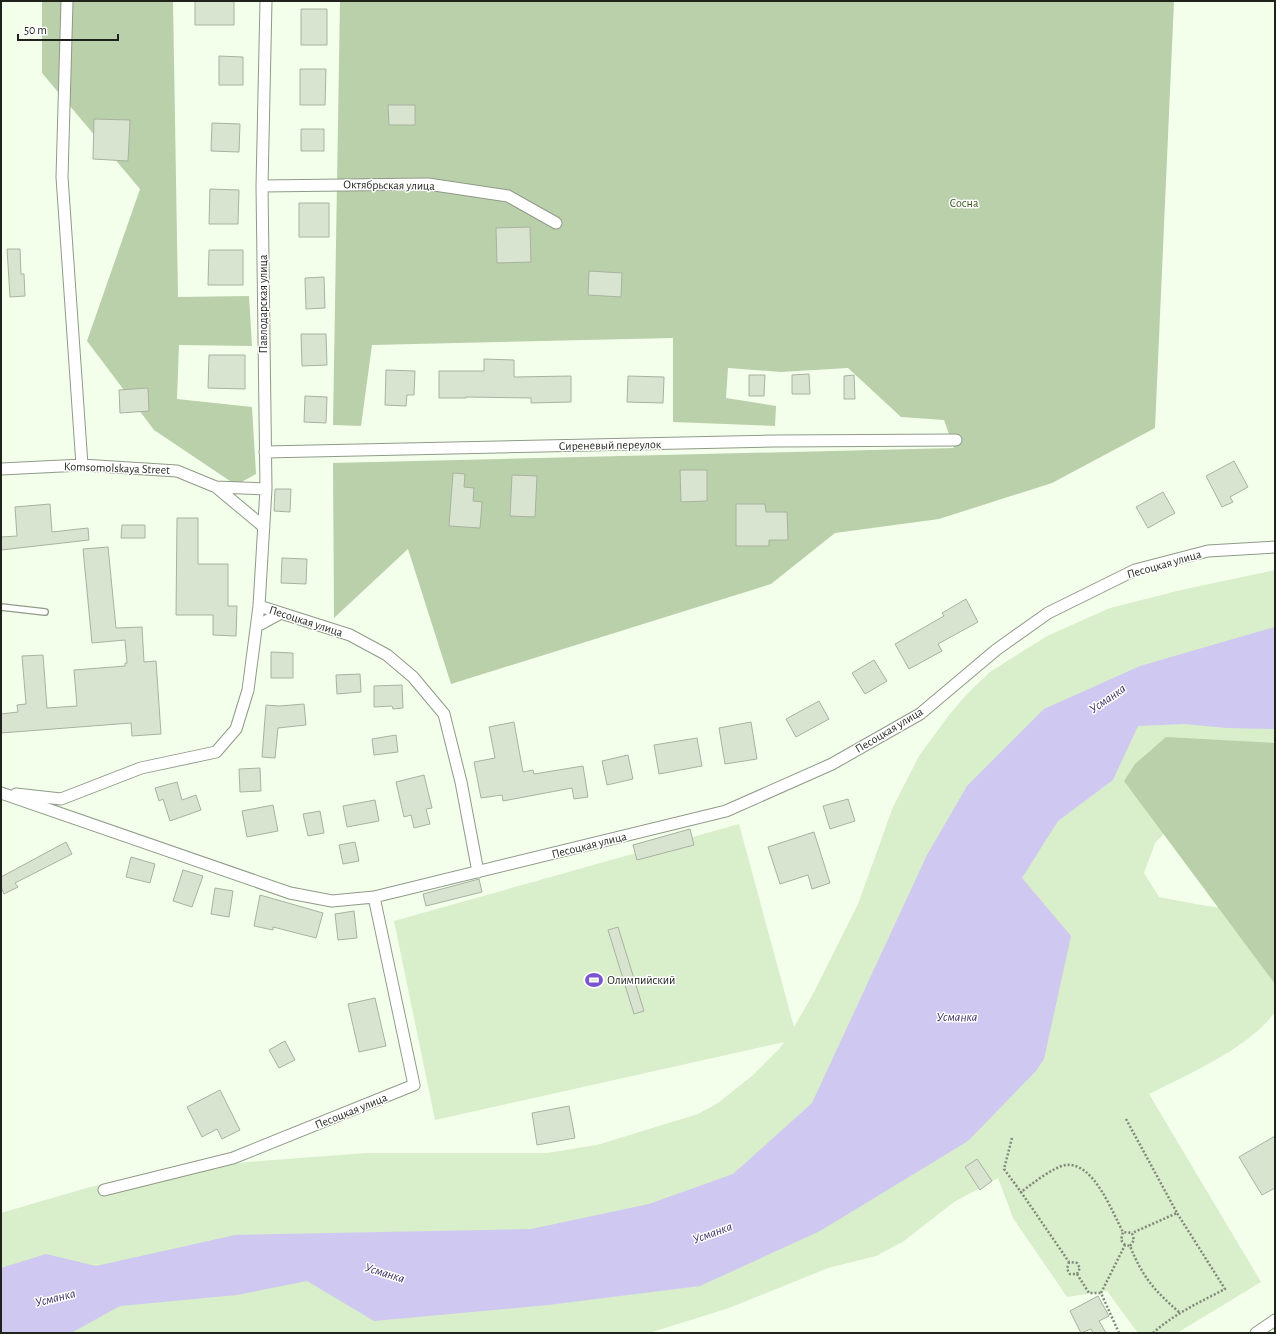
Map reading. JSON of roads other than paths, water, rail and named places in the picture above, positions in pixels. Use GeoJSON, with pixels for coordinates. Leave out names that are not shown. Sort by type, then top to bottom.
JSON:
{"type":"FeatureCollection","features":[{"type":"Feature","properties":{"kind":"street"},"geometry":{"type":"LineString","coordinates":[[67,1],[62,177],[82,465]]}},
{"type":"Feature","properties":{"kind":"street","name":"Павлодарская улица"},"geometry":{"type":"LineString","coordinates":[[259,606],[266,488],[262,186],[266,1]]}},
{"type":"Feature","properties":{"kind":"street","name":"Октябрьская улица"},"geometry":{"type":"LineString","coordinates":[[262,186],[428,184],[508,196],[556,223]]}},
{"type":"Feature","properties":{"kind":"street","name":"Сиреневый переулок"},"geometry":{"type":"LineString","coordinates":[[265,452],[774,441],[956,440]]}},
{"type":"Feature","properties":{"kind":"street","name":"Komsomolskaya Street"},"geometry":{"type":"LineString","coordinates":[[1,469],[82,465],[177,471],[216,487],[264,528]]}},
{"type":"Feature","properties":{"kind":"street"},"geometry":{"type":"LineString","coordinates":[[216,487],[266,488]]}},
{"type":"Feature","properties":{"kind":"street","name":"Песоцкая улица"},"geometry":{"type":"LineString","coordinates":[[1,793],[290,893],[332,901],[374,897],[726,812],[832,764],[920,714],[996,650],[1048,613],[1135,570],[1208,552],[1275,547]]}},
{"type":"Feature","properties":{"kind":"street","name":"Песоцкая улица"},"geometry":{"type":"LineString","coordinates":[[1,793],[60,799],[141,768],[216,752],[236,729],[248,690],[259,606],[350,635],[387,655],[413,677],[444,714],[460,782],[478,872]]}},
{"type":"Feature","properties":{"kind":"street"},"geometry":{"type":"LineString","coordinates":[[257,626],[281,613]]}},
{"type":"Feature","properties":{"kind":"street","name":"Песоцкая улица"},"geometry":{"type":"LineString","coordinates":[[104,1190],[233,1158],[414,1085],[374,897]]}},
{"type":"Feature","properties":{"kind":"street"},"geometry":{"type":"LineString","coordinates":[[1256,1333],[1275,1320]]}},
{"type":"Feature","properties":{"kind":"lane"},"geometry":{"type":"LineString","coordinates":[[1,607],[44,612]]}},
{"type":"Feature","properties":{"kind":"water","name":"Усманка"},"geometry":{"type":"Polygon","coordinates":[[[1275,627],[1275,729],[1227,728],[1184,724],[1138,726],[1113,780],[1058,821],[1022,878],[1071,936],[1044,1059],[1036,1071],[968,1141],[820,1231],[700,1286],[548,1305],[374,1321],[307,1281],[237,1295],[120,1306],[71,1333],[1,1333],[1,1268],[46,1254],[96,1266],[235,1235],[531,1229],[649,1204],[733,1174],[812,1103],[927,855],[967,786],[1044,709],[1140,666],[1275,627]]]}},
{"type":"Feature","properties":{"kind":"place","name":"Олимпийский"},"geometry":{"type":"Point","coordinates":[594,980]}},
{"type":"Feature","properties":{"kind":"park label","name":"Сосна"},"geometry":{"type":"Point","coordinates":[964,203]}}]}
